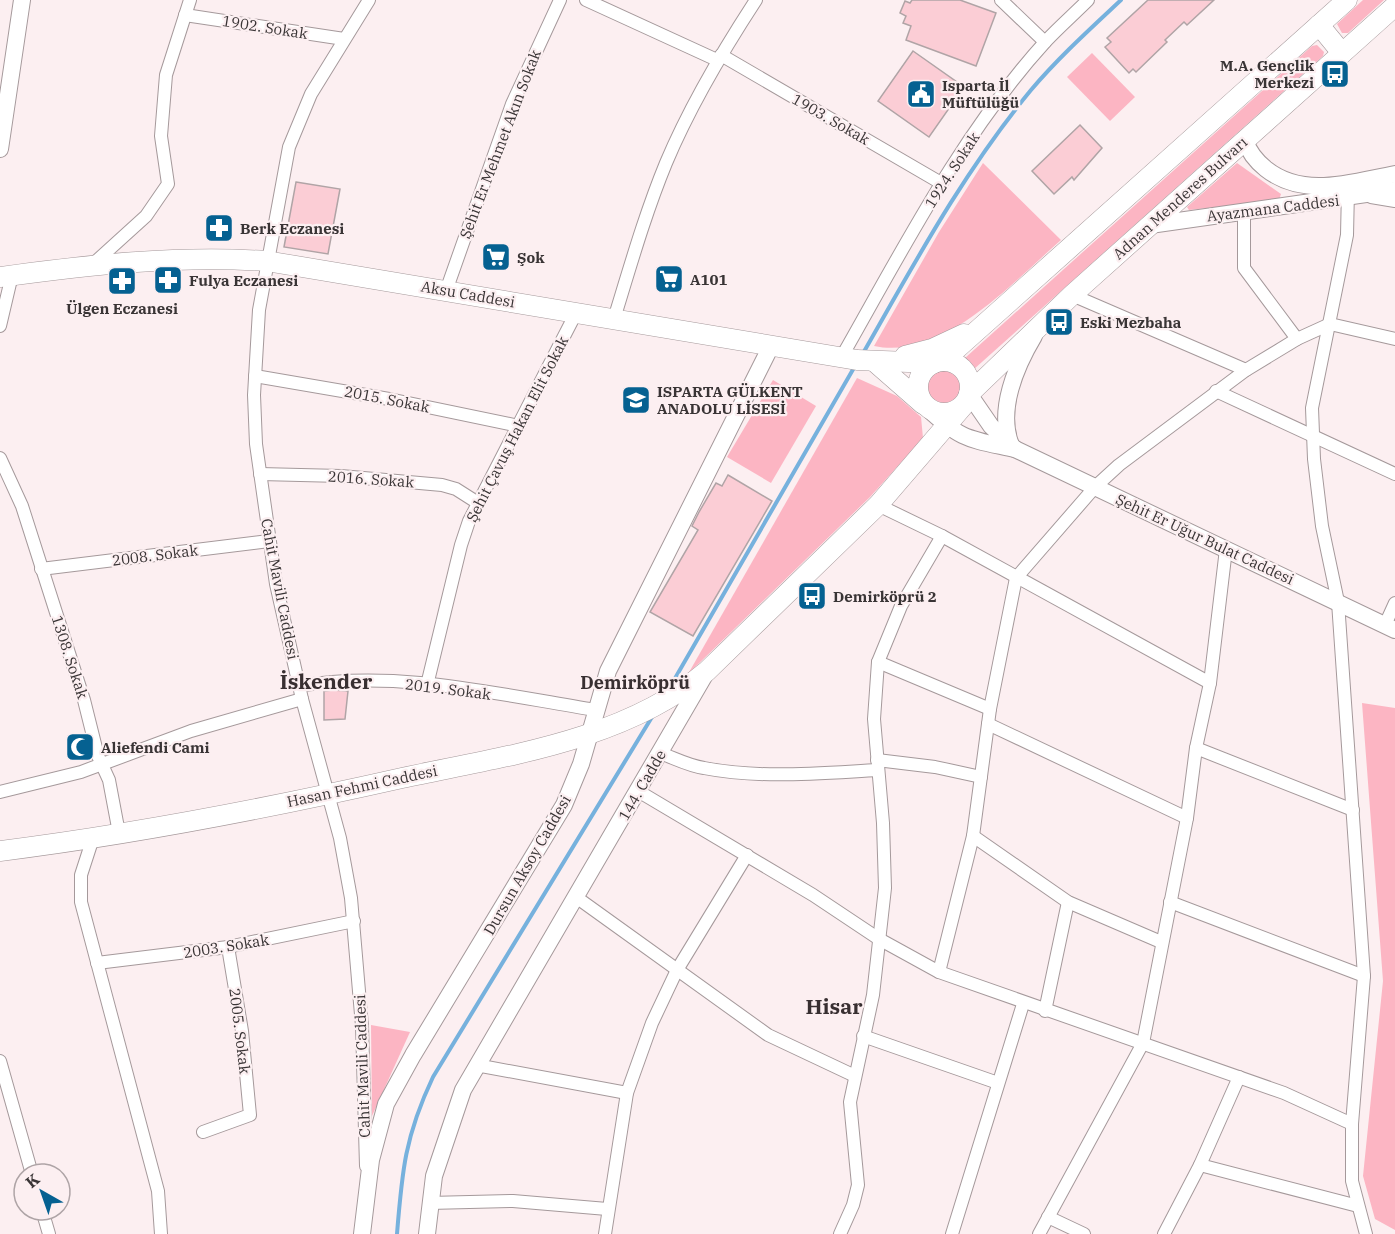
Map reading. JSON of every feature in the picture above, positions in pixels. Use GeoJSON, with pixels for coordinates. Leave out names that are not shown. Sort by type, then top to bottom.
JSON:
{"type":"FeatureCollection","features":[{"type":"Feature","properties":{"kind":"main road"},"geometry":{"type":"LineString","coordinates":[[926,407],[918,392],[921,375],[996,316],[1347,0]]}},
{"type":"Feature","properties":{"kind":"main road","name":"Adnan Menderes Bulvarı"},"geometry":{"type":"LineString","coordinates":[[967,399],[1072,295],[1395,6]]}},
{"type":"Feature","properties":{"kind":"main road"},"geometry":{"type":"LineString","coordinates":[[1319,25],[1342,53]]}},
{"type":"Feature","properties":{"kind":"main road","name":"Aksu Caddesi"},"geometry":{"type":"LineString","coordinates":[[6,276],[92,265],[201,258],[266,261],[841,358],[875,362],[939,362]]}},
{"type":"Feature","properties":{"kind":"main road"},"geometry":{"type":"LineString","coordinates":[[875,362],[916,354],[945,344],[996,316]]}},
{"type":"Feature","properties":{"kind":"main road"},"geometry":{"type":"LineString","coordinates":[[875,362],[926,407],[941,414],[950,413],[967,399],[969,380],[966,372],[960,366],[939,362]]}},
{"type":"Feature","properties":{"kind":"main road","name":"144. Cadde"},"geometry":{"type":"LineString","coordinates":[[707,671],[878,505],[947,427],[967,399]]}},
{"type":"Feature","properties":{"kind":"main road","name":"Hasan Fehmi Caddesi"},"geometry":{"type":"LineString","coordinates":[[0,851],[93,838],[329,794],[516,753],[601,729],[680,692],[707,671]]}},
{"type":"Feature","properties":{"kind":"street"},"geometry":{"type":"LineString","coordinates":[[0,149],[22,0]]}},
{"type":"Feature","properties":{"kind":"street"},"geometry":{"type":"LineString","coordinates":[[92,265],[141,221],[168,184],[161,136],[166,75],[190,0]]}},
{"type":"Feature","properties":{"kind":"street","name":"Cahit Mavili Caddesi"},"geometry":{"type":"LineString","coordinates":[[362,1234],[367,1185],[362,1026],[354,921],[345,863],[329,794],[302,699],[269,541],[255,439],[255,376],[259,310],[266,261],[289,147],[298,122],[344,39],[369,0]]}},
{"type":"Feature","properties":{"kind":"street","name":"Şehit Er Mehmet Akın Sokak"},"geometry":{"type":"LineString","coordinates":[[446,291],[513,104],[560,0]]}},
{"type":"Feature","properties":{"kind":"street","name":"1903. Sokak"},"geometry":{"type":"LineString","coordinates":[[586,0],[719,57],[941,183]]}},
{"type":"Feature","properties":{"kind":"street"},"geometry":{"type":"LineString","coordinates":[[614,319],[662,173],[719,57],[756,0]]}},
{"type":"Feature","properties":{"kind":"street"},"geometry":{"type":"LineString","coordinates":[[1001,0],[1045,42]]}},
{"type":"Feature","properties":{"kind":"street","name":"1924. Sokak"},"geometry":{"type":"LineString","coordinates":[[841,358],[941,183],[993,108],[1045,42],[1088,0]]}},
{"type":"Feature","properties":{"kind":"street","name":"1902. Sokak"},"geometry":{"type":"LineString","coordinates":[[186,15],[344,39]]}},
{"type":"Feature","properties":{"kind":"street","name":"Ayazmana Caddesi"},"geometry":{"type":"LineString","coordinates":[[1245,140],[1258,162],[1291,184],[1353,192],[1395,174]]}},
{"type":"Feature","properties":{"kind":"street","name":"Ayazmana Caddesi"},"geometry":{"type":"LineString","coordinates":[[1150,225],[1353,192],[1395,190]]}},
{"type":"Feature","properties":{"kind":"street"},"geometry":{"type":"LineString","coordinates":[[1366,1234],[1352,1181],[1352,1124],[1364,976],[1338,602],[1322,526],[1312,408],[1347,235],[1353,192],[1395,201]]}},
{"type":"Feature","properties":{"kind":"street"},"geometry":{"type":"LineString","coordinates":[[1244,211],[1244,268],[1297,339]]}},
{"type":"Feature","properties":{"kind":"street"},"geometry":{"type":"LineString","coordinates":[[0,326],[6,276]]}},
{"type":"Feature","properties":{"kind":"street"},"geometry":{"type":"LineString","coordinates":[[1072,295],[1246,370]]}},
{"type":"Feature","properties":{"kind":"street","name":"Şehit Çavuş Hakan Elit Sokak"},"geometry":{"type":"LineString","coordinates":[[427,686],[461,545],[478,503],[576,313]]}},
{"type":"Feature","properties":{"kind":"street"},"geometry":{"type":"LineString","coordinates":[[1014,447],[1006,424],[1011,390],[1030,342],[1046,319]]}},
{"type":"Feature","properties":{"kind":"street"},"geometry":{"type":"LineString","coordinates":[[939,972],[973,836],[990,709],[1016,578],[1095,487],[1128,458],[1246,370],[1297,339],[1330,324],[1395,339]]}},
{"type":"Feature","properties":{"kind":"street","name":"Dursun Aksoy Caddesi"},"geometry":{"type":"LineString","coordinates":[[367,1185],[377,1131],[391,1094],[554,825],[601,729],[596,710],[608,671],[771,346]]}},
{"type":"Feature","properties":{"kind":"street","name":"2015. Sokak"},"geometry":{"type":"LineString","coordinates":[[255,376],[389,399],[519,426]]}},
{"type":"Feature","properties":{"kind":"street"},"geometry":{"type":"LineString","coordinates":[[1216,391],[1395,474]]}},
{"type":"Feature","properties":{"kind":"street","name":"Şehit Er Uğur Bulat Caddesi"},"geometry":{"type":"LineString","coordinates":[[967,399],[1014,447]]}},
{"type":"Feature","properties":{"kind":"street","name":"Şehit Er Uğur Bulat Caddesi"},"geometry":{"type":"LineString","coordinates":[[926,407],[947,427],[964,438],[1014,447],[1390,627]]}},
{"type":"Feature","properties":{"kind":"street","name":"1308. Sokak"},"geometry":{"type":"LineString","coordinates":[[0,458],[22,506],[102,765],[111,786],[119,833]]}},
{"type":"Feature","properties":{"kind":"street","name":"2016. Sokak"},"geometry":{"type":"LineString","coordinates":[[260,474],[341,476],[442,485],[456,489],[478,503]]}},
{"type":"Feature","properties":{"kind":"street"},"geometry":{"type":"LineString","coordinates":[[878,505],[942,536],[1210,683]]}},
{"type":"Feature","properties":{"kind":"street"},"geometry":{"type":"LineString","coordinates":[[840,1234],[853,1205],[858,1185],[850,1102],[873,995],[885,888],[883,824],[874,719],[878,662],[901,606],[942,536]]}},
{"type":"Feature","properties":{"kind":"street","name":"2008. Sokak"},"geometry":{"type":"LineString","coordinates":[[41,569],[269,541]]}},
{"type":"Feature","properties":{"kind":"street"},"geometry":{"type":"LineString","coordinates":[[1039,1234],[1143,1043],[1187,818],[1196,748],[1210,683],[1226,549]]}},
{"type":"Feature","properties":{"kind":"street"},"geometry":{"type":"LineString","coordinates":[[1390,627],[1395,603]]}},
{"type":"Feature","properties":{"kind":"street"},"geometry":{"type":"LineString","coordinates":[[878,662],[990,709]]}},
{"type":"Feature","properties":{"kind":"street","name":"144. Cadde"},"geometry":{"type":"LineString","coordinates":[[427,1234],[429,1203],[442,1146],[463,1090],[707,671]]}},
{"type":"Feature","properties":{"kind":"street","name":"2019. Sokak"},"geometry":{"type":"LineString","coordinates":[[300,686],[353,680],[427,686],[596,710]]}},
{"type":"Feature","properties":{"kind":"street"},"geometry":{"type":"LineString","coordinates":[[0,792],[102,765],[191,731],[302,699]]}},
{"type":"Feature","properties":{"kind":"street"},"geometry":{"type":"LineString","coordinates":[[988,724],[1187,818]]}},
{"type":"Feature","properties":{"kind":"street"},"geometry":{"type":"LineString","coordinates":[[1196,748],[1353,810]]}},
{"type":"Feature","properties":{"kind":"street"},"geometry":{"type":"LineString","coordinates":[[660,753],[702,768],[738,772],[878,765],[935,767],[981,777]]}},
{"type":"Feature","properties":{"kind":"street"},"geometry":{"type":"LineString","coordinates":[[638,791],[747,855],[879,939],[939,972],[1023,1004],[1143,1043],[1284,1093],[1352,1124]]}},
{"type":"Feature","properties":{"kind":"street"},"geometry":{"type":"LineString","coordinates":[[973,836],[1068,903],[1161,942]]}},
{"type":"Feature","properties":{"kind":"street"},"geometry":{"type":"LineString","coordinates":[[93,838],[81,875],[80,894],[158,1191],[161,1234]]}},
{"type":"Feature","properties":{"kind":"street"},"geometry":{"type":"LineString","coordinates":[[605,1234],[607,1209],[627,1093],[652,1023],[677,970],[747,855]]}},
{"type":"Feature","properties":{"kind":"street"},"geometry":{"type":"LineString","coordinates":[[576,897],[768,1035],[855,1076]]}},
{"type":"Feature","properties":{"kind":"street"},"geometry":{"type":"LineString","coordinates":[[1170,902],[1364,976]]}},
{"type":"Feature","properties":{"kind":"street"},"geometry":{"type":"LineString","coordinates":[[1045,1011],[1068,903]]}},
{"type":"Feature","properties":{"kind":"street","name":"2003. Sokak"},"geometry":{"type":"LineString","coordinates":[[97,963],[228,947],[354,921]]}},
{"type":"Feature","properties":{"kind":"street","name":"2005. Sokak"},"geometry":{"type":"LineString","coordinates":[[203,1132],[250,1115],[242,1031],[228,947]]}},
{"type":"Feature","properties":{"kind":"street"},"geometry":{"type":"LineString","coordinates":[[952,1234],[1023,1004]]}},
{"type":"Feature","properties":{"kind":"street"},"geometry":{"type":"LineString","coordinates":[[863,1036],[998,1083]]}},
{"type":"Feature","properties":{"kind":"street"},"geometry":{"type":"LineString","coordinates":[[0,1061],[29,1162]]}},
{"type":"Feature","properties":{"kind":"street"},"geometry":{"type":"LineString","coordinates":[[476,1065],[627,1093]]}},
{"type":"Feature","properties":{"kind":"street"},"geometry":{"type":"LineString","coordinates":[[1164,1234],[1200,1165],[1239,1077]]}},
{"type":"Feature","properties":{"kind":"street"},"geometry":{"type":"LineString","coordinates":[[1200,1165],[1358,1206]]}},
{"type":"Feature","properties":{"kind":"street"},"geometry":{"type":"LineString","coordinates":[[429,1203],[513,1201],[607,1209]]}},
{"type":"Feature","properties":{"kind":"street"},"geometry":{"type":"LineString","coordinates":[[1048,1217],[1084,1234]]}},
{"type":"Feature","properties":{"kind":"shaded area"},"geometry":{"type":"Polygon","coordinates":[[[1363,0],[1384,0],[1348,33],[1342,33],[1337,24],[1363,0]]]}},
{"type":"Feature","properties":{"kind":"shaded area"},"geometry":{"type":"Polygon","coordinates":[[[1317,45],[1324,52],[1323,56],[973,370],[965,358],[1312,46],[1317,45]]]}},
{"type":"Feature","properties":{"kind":"shaded area"},"geometry":{"type":"Polygon","coordinates":[[[1092,53],[1135,97],[1110,121],[1067,77],[1092,53]]]}},
{"type":"Feature","properties":{"kind":"shaded area"},"geometry":{"type":"Polygon","coordinates":[[[983,163],[1061,240],[999,296],[951,330],[926,342],[900,347],[874,346],[939,232],[983,163]]]}},
{"type":"Feature","properties":{"kind":"shaded area"},"geometry":{"type":"Polygon","coordinates":[[[1237,163],[1281,194],[1279,200],[1189,210],[1187,207],[1237,163]]]}},
{"type":"Feature","properties":{"kind":"shaded area"},"geometry":{"type":"Polygon","coordinates":[[[944,370],[956,375],[961,387],[956,399],[944,404],[932,399],[927,387],[932,375],[944,370]]]}},
{"type":"Feature","properties":{"kind":"shaded area"},"geometry":{"type":"Polygon","coordinates":[[[857,378],[897,396],[921,417],[923,438],[870,497],[688,674],[857,378]]]}},
{"type":"Feature","properties":{"kind":"shaded area"},"geometry":{"type":"Polygon","coordinates":[[[773,380],[816,406],[771,483],[727,457],[773,380]]]}},
{"type":"Feature","properties":{"kind":"shaded area"},"geometry":{"type":"Polygon","coordinates":[[[1362,703],[1395,708],[1395,1230],[1375,1219],[1363,1176],[1383,981],[1362,703]]]}},
{"type":"Feature","properties":{"kind":"shaded area"},"geometry":{"type":"Polygon","coordinates":[[[371,1025],[410,1032],[372,1116],[371,1025]]]}},
{"type":"Feature","properties":{"kind":"building"},"geometry":{"type":"Polygon","coordinates":[[[912,0],[960,0],[996,13],[976,66],[906,40],[911,26],[903,23],[906,16],[900,13],[905,1],[910,3],[912,0]]]}},
{"type":"Feature","properties":{"kind":"building"},"geometry":{"type":"Polygon","coordinates":[[[1148,0],[1214,0],[1187,25],[1184,22],[1136,72],[1133,69],[1129,73],[1105,47],[1111,42],[1107,38],[1148,0]]]}},
{"type":"Feature","properties":{"kind":"building","name":"Isparta İl Müftülüğü"},"geometry":{"type":"Polygon","coordinates":[[[913,51],[964,87],[929,137],[878,101],[913,51]]]}},
{"type":"Feature","properties":{"kind":"building"},"geometry":{"type":"Polygon","coordinates":[[[1080,125],[1102,148],[1074,180],[1072,177],[1054,194],[1032,171],[1080,125]]]}},
{"type":"Feature","properties":{"kind":"building"},"geometry":{"type":"Polygon","coordinates":[[[296,182],[340,189],[328,254],[284,247],[296,182]]]}},
{"type":"Feature","properties":{"kind":"building"},"geometry":{"type":"Polygon","coordinates":[[[728,475],[772,501],[693,636],[650,612],[698,530],[692,526],[699,512],[716,483],[722,486],[728,475]]]}},
{"type":"Feature","properties":{"kind":"building"},"geometry":{"type":"Polygon","coordinates":[[[324,691],[348,691],[345,719],[324,720],[324,691]]]}},
{"type":"Feature","properties":{"kind":"building","name":"Aliefendi Cami"},"geometry":{"type":"Polygon","coordinates":[[[69,737],[85,737],[90,757],[70,758],[69,737]]]}},
{"type":"Feature","properties":{"kind":"waterway"},"geometry":{"type":"LineString","coordinates":[[862,355],[962,185],[1007,121],[1052,67],[1121,0]]}},
{"type":"Feature","properties":{"kind":"waterway"},"geometry":{"type":"LineString","coordinates":[[670,687],[855,366]]}},
{"type":"Feature","properties":{"kind":"waterway"},"geometry":{"type":"LineString","coordinates":[[397,1234],[406,1154],[416,1118],[433,1077],[652,717]]}},
{"type":"Feature","properties":{"kind":"place","name":"M.A. Gençlik Merkezi"},"geometry":{"type":"Point","coordinates":[1335,74]}},
{"type":"Feature","properties":{"kind":"place","name":"Isparta İl Müftülüğü"},"geometry":{"type":"Point","coordinates":[921,94]}},
{"type":"Feature","properties":{"kind":"place","name":"Berk Eczanesi"},"geometry":{"type":"Point","coordinates":[219,228]}},
{"type":"Feature","properties":{"kind":"place","name":"Şok"},"geometry":{"type":"Point","coordinates":[496,257]}},
{"type":"Feature","properties":{"kind":"place","name":"A101"},"geometry":{"type":"Point","coordinates":[669,279]}},
{"type":"Feature","properties":{"kind":"place","name":"Fulya Eczanesi"},"geometry":{"type":"Point","coordinates":[168,280]}},
{"type":"Feature","properties":{"kind":"place","name":"Ülgen Eczanesi"},"geometry":{"type":"Point","coordinates":[122,281]}},
{"type":"Feature","properties":{"kind":"place","name":"Eski Mezbaha"},"geometry":{"type":"Point","coordinates":[1059,322]}},
{"type":"Feature","properties":{"kind":"place","name":"ISPARTA GÜLKENT ANADOLU LİSESİ"},"geometry":{"type":"Point","coordinates":[636,400]}},
{"type":"Feature","properties":{"kind":"place","name":"Demirköprü 2"},"geometry":{"type":"Point","coordinates":[812,596]}},
{"type":"Feature","properties":{"kind":"place","name":"Aliefendi Cami"},"geometry":{"type":"Point","coordinates":[80,747]}},
{"type":"Feature","properties":{"kind":"district","name":"İskender"},"geometry":{"type":"Point","coordinates":[326,681]}},
{"type":"Feature","properties":{"kind":"district","name":"Demirköprü"},"geometry":{"type":"Point","coordinates":[635,682]}},
{"type":"Feature","properties":{"kind":"district","name":"Hisar"},"geometry":{"type":"Point","coordinates":[834,1006]}}]}
